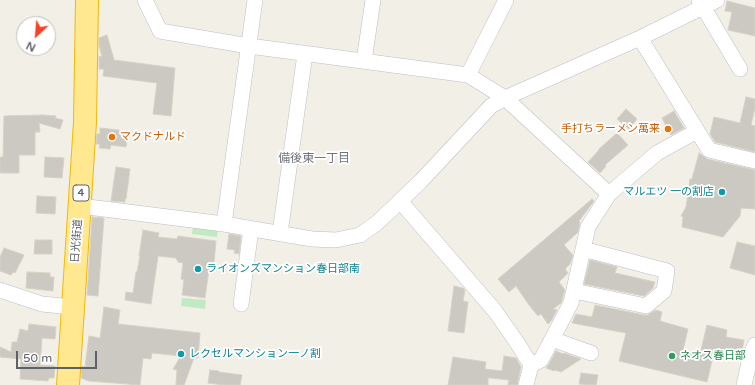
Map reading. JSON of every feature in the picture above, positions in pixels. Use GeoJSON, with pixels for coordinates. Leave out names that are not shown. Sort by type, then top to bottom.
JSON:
{"type":"FeatureCollection","features":[{"type":"Feature","properties":{"kind":"highway","name":"日光街道"},"geometry":{"type":"LineString","coordinates":[[68,385],[85,122],[87,0]]}},
{"type":"Feature","properties":{"kind":"street"},"geometry":{"type":"LineString","coordinates":[[145,0],[160,32],[306,54],[468,75],[505,98],[609,194]]}},
{"type":"Feature","properties":{"kind":"street"},"geometry":{"type":"LineString","coordinates":[[224,224],[255,0]]}},
{"type":"Feature","properties":{"kind":"street"},"geometry":{"type":"LineString","coordinates":[[364,61],[373,0]]}},
{"type":"Feature","properties":{"kind":"street"},"geometry":{"type":"LineString","coordinates":[[468,75],[506,0]]}},
{"type":"Feature","properties":{"kind":"street"},"geometry":{"type":"LineString","coordinates":[[80,206],[224,224],[312,238],[336,240],[360,235],[377,223],[421,181],[491,106],[505,98],[640,38],[701,3],[717,0]]}},
{"type":"Feature","properties":{"kind":"street"},"geometry":{"type":"LineString","coordinates":[[701,3],[740,69]]}},
{"type":"Feature","properties":{"kind":"street"},"geometry":{"type":"LineString","coordinates":[[640,38],[709,150],[755,161]]}},
{"type":"Feature","properties":{"kind":"street"},"geometry":{"type":"LineString","coordinates":[[280,234],[306,54]]}},
{"type":"Feature","properties":{"kind":"street"},"geometry":{"type":"LineString","coordinates":[[531,365],[541,360],[571,303],[588,227],[609,194],[657,153],[697,131]]}},
{"type":"Feature","properties":{"kind":"street"},"geometry":{"type":"LineString","coordinates":[[400,201],[495,310],[531,365],[526,385]]}},
{"type":"Feature","properties":{"kind":"street"},"geometry":{"type":"LineString","coordinates":[[241,304],[251,229]]}},
{"type":"Feature","properties":{"kind":"street"},"geometry":{"type":"LineString","coordinates":[[574,291],[646,306],[664,291],[667,272],[583,249]]}},
{"type":"Feature","properties":{"kind":"street"},"geometry":{"type":"LineString","coordinates":[[0,290],[42,304],[72,307]]}},
{"type":"Feature","properties":{"kind":"street"},"geometry":{"type":"LineString","coordinates":[[552,339],[591,353]]}},
{"type":"Feature","properties":{"kind":"street"},"geometry":{"type":"LineString","coordinates":[[744,385],[751,354],[755,345]]}},
{"type":"Feature","properties":{"kind":"green space"},"geometry":{"type":"Polygon","coordinates":[[[193,226],[218,229],[217,237],[192,234],[193,226]]]}},
{"type":"Feature","properties":{"kind":"green space"},"geometry":{"type":"Polygon","coordinates":[[[182,298],[206,300],[205,309],[181,306],[182,298]]]}},
{"type":"Feature","properties":{"kind":"building"},"geometry":{"type":"Polygon","coordinates":[[[727,1],[755,8],[755,36],[728,30],[732,12],[725,11],[727,1]]]}},
{"type":"Feature","properties":{"kind":"building"},"geometry":{"type":"Polygon","coordinates":[[[107,35],[114,60],[175,68],[171,116],[153,114],[157,83],[103,76],[104,69],[99,69],[99,56],[102,57],[99,38],[107,35]]]}},
{"type":"Feature","properties":{"kind":"building"},"geometry":{"type":"Polygon","coordinates":[[[746,97],[755,99],[755,108],[751,125],[755,126],[755,152],[715,142],[710,134],[714,117],[740,123],[746,97]]]}},
{"type":"Feature","properties":{"kind":"building"},"geometry":{"type":"Polygon","coordinates":[[[626,109],[637,119],[629,129],[617,119],[626,109]]]}},
{"type":"Feature","properties":{"kind":"building"},"geometry":{"type":"Polygon","coordinates":[[[674,111],[684,128],[671,135],[662,118],[674,111]]]}},
{"type":"Feature","properties":{"kind":"building"},"geometry":{"type":"Polygon","coordinates":[[[4,116],[56,116],[55,118],[63,120],[60,129],[39,123],[40,132],[35,132],[35,155],[19,155],[19,173],[0,173],[0,157],[3,157],[4,116]]]}},
{"type":"Feature","properties":{"kind":"building"},"geometry":{"type":"Polygon","coordinates":[[[100,128],[119,130],[119,134],[128,135],[126,147],[111,145],[110,149],[99,148],[100,144],[96,144],[97,134],[100,134],[100,128]]]}},
{"type":"Feature","properties":{"kind":"building"},"geometry":{"type":"Polygon","coordinates":[[[617,133],[628,145],[605,165],[606,166],[600,173],[588,162],[599,149],[617,133]]]}},
{"type":"Feature","properties":{"kind":"building","name":"マルエツ 一の割店"},"geometry":{"type":"Polygon","coordinates":[[[699,153],[707,159],[755,170],[755,209],[741,208],[740,216],[723,237],[682,227],[683,217],[681,216],[686,207],[690,179],[692,179],[699,153]]]}},
{"type":"Feature","properties":{"kind":"building"},"geometry":{"type":"Polygon","coordinates":[[[45,157],[64,158],[62,178],[44,177],[45,157]]]}},
{"type":"Feature","properties":{"kind":"building"},"geometry":{"type":"Polygon","coordinates":[[[116,167],[130,169],[125,202],[111,201],[116,167]]]}},
{"type":"Feature","properties":{"kind":"building"},"geometry":{"type":"Polygon","coordinates":[[[37,196],[56,197],[55,214],[36,213],[37,196]]]}},
{"type":"Feature","properties":{"kind":"building"},"geometry":{"type":"Polygon","coordinates":[[[592,199],[594,201],[579,221],[578,232],[564,245],[573,255],[570,264],[565,269],[568,273],[559,282],[565,290],[561,303],[553,309],[557,310],[548,324],[541,314],[538,316],[516,286],[509,292],[498,279],[592,199]]]}},
{"type":"Feature","properties":{"kind":"building"},"geometry":{"type":"Polygon","coordinates":[[[92,217],[104,218],[98,296],[87,295],[92,217]]]}},
{"type":"Feature","properties":{"kind":"building"},"geometry":{"type":"Polygon","coordinates":[[[143,230],[159,233],[158,237],[177,239],[178,236],[216,241],[214,263],[210,262],[205,298],[182,295],[184,280],[181,279],[183,263],[178,262],[176,258],[158,256],[151,304],[125,300],[126,292],[133,293],[143,230]]]}},
{"type":"Feature","properties":{"kind":"building"},"geometry":{"type":"Polygon","coordinates":[[[229,234],[241,236],[239,254],[234,253],[235,250],[227,249],[229,234]]]}},
{"type":"Feature","properties":{"kind":"building"},"geometry":{"type":"Polygon","coordinates":[[[35,240],[52,240],[52,254],[34,254],[35,240]]]}},
{"type":"Feature","properties":{"kind":"building"},"geometry":{"type":"Polygon","coordinates":[[[737,242],[755,246],[755,275],[730,268],[737,242]]]}},
{"type":"Feature","properties":{"kind":"building"},"geometry":{"type":"Polygon","coordinates":[[[4,248],[24,255],[15,273],[13,272],[11,275],[0,271],[0,257],[4,248]]]}},
{"type":"Feature","properties":{"kind":"building"},"geometry":{"type":"Polygon","coordinates":[[[590,260],[617,267],[615,273],[655,282],[653,288],[644,296],[584,284],[590,260]]]}},
{"type":"Feature","properties":{"kind":"building"},"geometry":{"type":"Polygon","coordinates":[[[27,272],[50,273],[50,277],[54,277],[53,291],[26,288],[27,272]]]}},
{"type":"Feature","properties":{"kind":"building"},"geometry":{"type":"Polygon","coordinates":[[[454,286],[465,290],[463,301],[468,302],[464,333],[448,331],[454,286]]]}},
{"type":"Feature","properties":{"kind":"building"},"geometry":{"type":"Polygon","coordinates":[[[595,305],[644,315],[648,315],[656,310],[662,312],[660,321],[688,329],[683,350],[700,354],[707,325],[727,330],[726,337],[744,340],[741,358],[714,352],[707,382],[619,361],[626,333],[572,323],[576,314],[592,317],[595,305]]]}},
{"type":"Feature","properties":{"kind":"building"},"geometry":{"type":"Polygon","coordinates":[[[104,307],[120,310],[118,324],[200,333],[198,358],[194,358],[184,385],[176,385],[177,370],[173,369],[181,356],[152,353],[151,359],[143,358],[140,385],[89,381],[81,378],[82,366],[85,367],[89,336],[100,338],[104,307]]]}},
{"type":"Feature","properties":{"kind":"building"},"geometry":{"type":"Polygon","coordinates":[[[29,324],[56,327],[55,339],[42,338],[40,365],[55,366],[54,378],[49,378],[48,381],[20,379],[21,359],[0,357],[0,347],[11,352],[12,342],[17,342],[20,329],[28,331],[29,324]]]}},
{"type":"Feature","properties":{"kind":"building"},"geometry":{"type":"Polygon","coordinates":[[[556,351],[581,359],[561,372],[546,368],[556,351]]]}},
{"type":"Feature","properties":{"kind":"building"},"geometry":{"type":"Polygon","coordinates":[[[504,356],[516,358],[521,367],[517,385],[508,385],[509,380],[488,378],[488,385],[448,385],[453,357],[486,362],[485,369],[502,371],[504,356]]]}},
{"type":"Feature","properties":{"kind":"building"},"geometry":{"type":"Polygon","coordinates":[[[210,370],[242,375],[240,385],[208,383],[210,370]]]}},
{"type":"Feature","properties":{"kind":"building"},"geometry":{"type":"Polygon","coordinates":[[[581,373],[598,375],[596,385],[579,384],[581,373]]]}},
{"type":"Feature","properties":{"kind":"place","name":"手打ちラーメン萬来"},"geometry":{"type":"Point","coordinates":[668,129]}},
{"type":"Feature","properties":{"kind":"place","name":"マクドナルド"},"geometry":{"type":"Point","coordinates":[112,137]}},
{"type":"Feature","properties":{"kind":"place","name":"マルエツ 一の割店"},"geometry":{"type":"Point","coordinates":[722,192]}},
{"type":"Feature","properties":{"kind":"place","name":"ライオンズマンション春日部南"},"geometry":{"type":"Point","coordinates":[198,269]}},
{"type":"Feature","properties":{"kind":"place","name":"レクセルマンション一ノ割"},"geometry":{"type":"Point","coordinates":[181,354]}},
{"type":"Feature","properties":{"kind":"place","name":"ネオス春日部"},"geometry":{"type":"Point","coordinates":[672,356]}},
{"type":"Feature","properties":{"kind":"district","name":"備後東一丁目"},"geometry":{"type":"Point","coordinates":[314,159]}}]}
